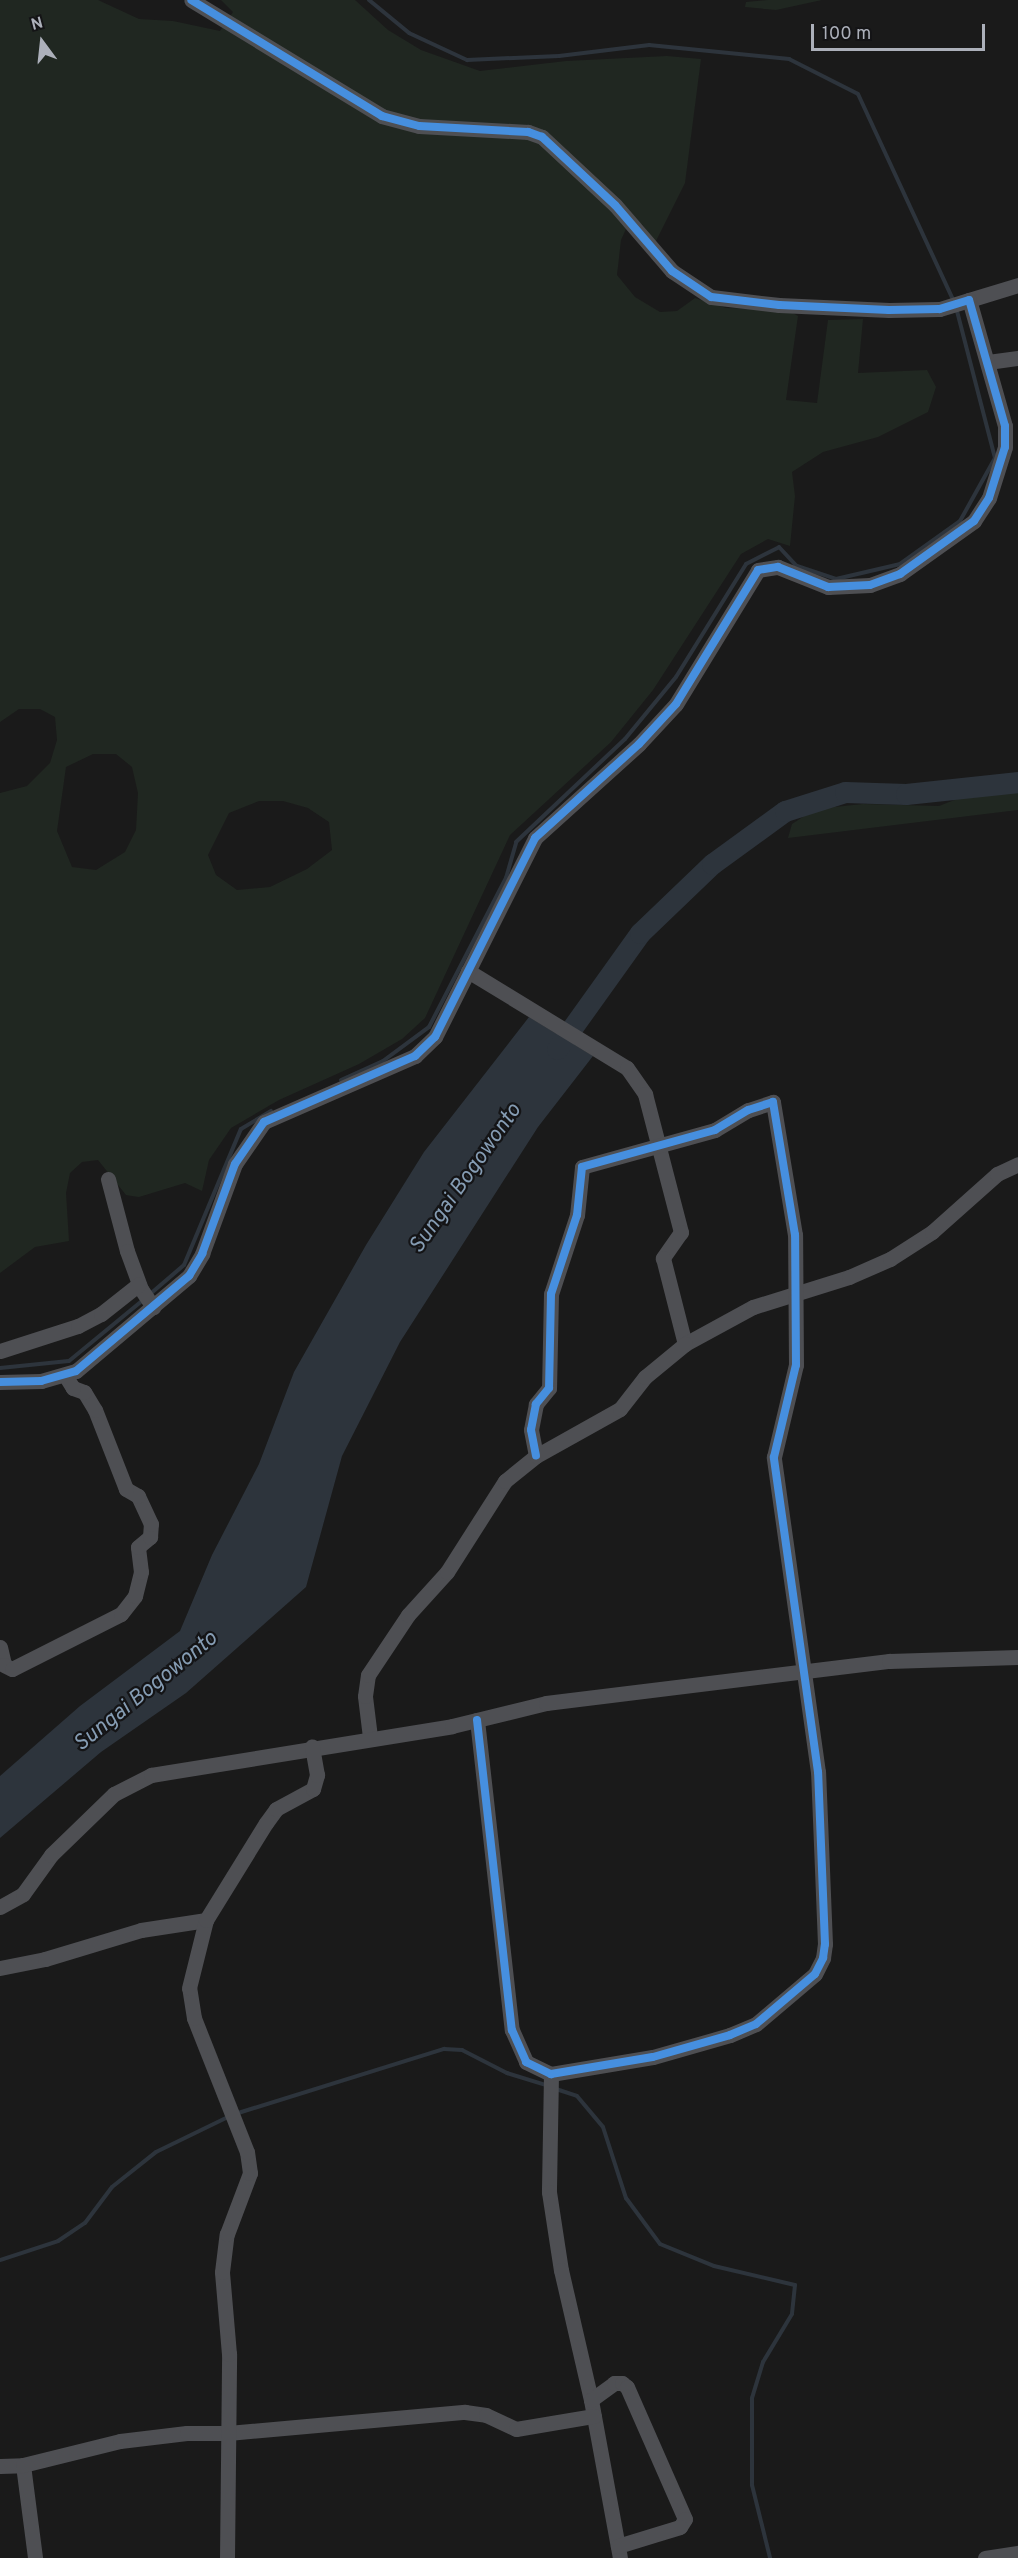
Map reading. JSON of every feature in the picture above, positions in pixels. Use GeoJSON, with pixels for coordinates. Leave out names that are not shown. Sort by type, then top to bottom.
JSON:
{"type":"FeatureCollection","features":[{"type":"Feature","properties":{"kind":"street"},"geometry":{"type":"LineString","coordinates":[[191,0],[382,116],[419,126],[528,132],[542,137],[615,206],[672,271],[711,297],[819,308],[939,309],[1018,285]]}},
{"type":"Feature","properties":{"kind":"street"},"geometry":{"type":"LineString","coordinates":[[0,1382],[41,1381],[65,1375],[82,1366],[197,1264],[228,1179],[258,1127],[272,1117],[415,1056],[442,1028],[535,838],[639,744],[676,704],[758,570],[778,567],[828,587],[870,585],[900,574],[974,521],[993,488],[1006,438],[988,362],[965,301]]}},
{"type":"Feature","properties":{"kind":"street"},"geometry":{"type":"LineString","coordinates":[[988,362],[1018,358]]}},
{"type":"Feature","properties":{"kind":"street"},"geometry":{"type":"LineString","coordinates":[[468,971],[627,1068],[645,1094],[661,1147],[681,1235],[663,1258],[685,1344]]}},
{"type":"Feature","properties":{"kind":"street"},"geometry":{"type":"LineString","coordinates":[[477,1720],[514,2042],[526,2061],[551,2079],[653,2057],[742,2032],[815,1974],[824,1958],[825,1944],[822,1828],[774,1457],[796,1365],[796,1293],[791,1194],[773,1102],[748,1110],[715,1130],[661,1147],[586,1165],[579,1172],[577,1215],[550,1294],[549,1388],[536,1404],[531,1430],[536,1456]]}},
{"type":"Feature","properties":{"kind":"street"},"geometry":{"type":"LineString","coordinates":[[370,1737],[365,1696],[368,1675],[408,1615],[447,1572],[505,1481],[536,1456],[620,1409],[645,1377],[685,1344],[730,1317],[849,1277],[891,1258],[932,1232],[997,1174],[1018,1164]]}},
{"type":"Feature","properties":{"kind":"street"},"geometry":{"type":"LineString","coordinates":[[108,1179],[140,1287],[152,1305]]}},
{"type":"Feature","properties":{"kind":"street"},"geometry":{"type":"LineString","coordinates":[[0,1351],[78,1326],[101,1314],[140,1287]]}},
{"type":"Feature","properties":{"kind":"street"},"geometry":{"type":"LineString","coordinates":[[0,1647],[4,1665],[12,1669],[120,1614],[135,1596],[141,1572],[138,1547],[150,1537],[151,1524],[138,1496],[126,1489],[95,1410],[84,1392],[73,1388],[65,1375]]}},
{"type":"Feature","properties":{"kind":"street"},"geometry":{"type":"LineString","coordinates":[[0,1907],[23,1894],[72,1833],[128,1784],[174,1769],[477,1720],[501,1711],[546,1703],[889,1661],[1018,1657]]}},
{"type":"Feature","properties":{"kind":"street"},"geometry":{"type":"LineString","coordinates":[[227,2558],[229,2354],[223,2257],[227,2234],[250,2173],[247,2152],[192,2012],[189,1988],[206,1920],[272,1814],[313,1789],[317,1775],[312,1746]]}},
{"type":"Feature","properties":{"kind":"street"},"geometry":{"type":"LineString","coordinates":[[0,1968],[39,1960],[141,1930],[206,1920]]}},
{"type":"Feature","properties":{"kind":"street"},"geometry":{"type":"LineString","coordinates":[[551,2079],[549,2192],[561,2270],[591,2400],[619,2552],[680,2527],[685,2519],[627,2387],[614,2383],[591,2400]]}},
{"type":"Feature","properties":{"kind":"street"},"geometry":{"type":"LineString","coordinates":[[0,2466],[23,2465],[120,2441],[187,2433],[228,2433],[465,2412],[486,2415],[516,2429],[594,2416]]}},
{"type":"Feature","properties":{"kind":"street"},"geometry":{"type":"LineString","coordinates":[[23,2465],[35,2558]]}},
{"type":"Feature","properties":{"kind":"street"},"geometry":{"type":"LineString","coordinates":[[985,2558],[1018,2553]]}},
{"type":"Feature","properties":{"kind":"shaded area"},"geometry":{"type":"Polygon","coordinates":[[[0,0],[98,0],[139,19],[173,21],[220,31],[233,12],[221,0],[355,0],[388,30],[421,50],[480,71],[566,61],[667,56],[701,59],[685,183],[655,243],[642,224],[626,229],[621,240],[617,275],[635,297],[660,312],[677,311],[695,298],[726,308],[786,309],[798,316],[786,400],[817,403],[828,320],[863,319],[858,373],[927,370],[936,387],[928,412],[878,437],[823,452],[792,472],[795,496],[790,546],[768,539],[741,554],[653,690],[611,742],[510,835],[425,1018],[402,1039],[359,1064],[279,1100],[231,1128],[209,1160],[202,1191],[185,1183],[139,1197],[126,1195],[98,1160],[82,1162],[70,1173],[66,1193],[69,1241],[35,1247],[0,1273],[0,793],[27,786],[50,763],[57,740],[55,717],[40,709],[19,709],[0,722],[0,0]],[[93,754],[66,767],[57,831],[72,867],[96,870],[125,852],[136,830],[138,793],[132,767],[116,754],[93,754]],[[259,801],[229,813],[208,855],[216,875],[237,890],[270,887],[307,869],[332,850],[329,822],[308,808],[283,801],[259,801]]]}},
{"type":"Feature","properties":{"kind":"shaded area"},"geometry":{"type":"Polygon","coordinates":[[[822,0],[776,10],[745,7],[746,2],[822,0]]]}},
{"type":"Feature","properties":{"kind":"shaded area"},"geometry":{"type":"Polygon","coordinates":[[[1018,788],[1018,810],[788,838],[792,824],[815,809],[863,804],[939,806],[975,792],[1018,788]]]}},
{"type":"Feature","properties":{"kind":"water"},"geometry":{"type":"Polygon","coordinates":[[[529,1017],[593,1056],[538,1127],[400,1342],[342,1456],[306,1587],[186,1693],[101,1752],[0,1838],[0,1776],[80,1706],[180,1631],[212,1555],[259,1464],[294,1372],[366,1245],[424,1152],[529,1017]]]}},
{"type":"Feature","properties":{"kind":"waterway"},"geometry":{"type":"LineString","coordinates":[[369,0],[409,33],[467,60],[559,56],[649,45],[789,59],[858,94],[953,300]]}},
{"type":"Feature","properties":{"kind":"waterway"},"geometry":{"type":"LineString","coordinates":[[341,1080],[383,1061],[429,1027],[506,878],[516,842],[625,739],[676,677],[746,564],[779,547],[797,566],[836,579],[900,564],[960,521],[995,458],[956,307]]}},
{"type":"Feature","properties":{"kind":"waterway","name":"Sungai Bogowonto"},"geometry":{"type":"LineString","coordinates":[[557,1049],[640,933],[712,864],[785,811],[845,792],[906,794],[1018,782]]}},
{"type":"Feature","properties":{"kind":"waterway"},"geometry":{"type":"LineString","coordinates":[[149,1295],[184,1265],[241,1129],[271,1111]]}},
{"type":"Feature","properties":{"kind":"waterway"},"geometry":{"type":"LineString","coordinates":[[0,1368],[69,1361],[143,1300]]}},
{"type":"Feature","properties":{"kind":"waterway"},"geometry":{"type":"LineString","coordinates":[[235,2114],[444,2049],[462,2050],[507,2073],[546,2085]]}},
{"type":"Feature","properties":{"kind":"waterway"},"geometry":{"type":"LineString","coordinates":[[556,2089],[577,2096],[603,2127],[626,2198],[660,2244],[714,2266],[795,2285],[792,2314],[763,2362],[752,2398],[752,2485],[770,2558]]}},
{"type":"Feature","properties":{"kind":"waterway"},"geometry":{"type":"LineString","coordinates":[[0,2260],[58,2241],[85,2223],[112,2187],[156,2152],[228,2117]]}},
{"type":"Feature","properties":{"kind":"cycle path"},"geometry":{"type":"LineString","coordinates":[[0,1382],[41,1381],[76,1371],[189,1276],[202,1254],[235,1164],[264,1122],[415,1056],[435,1037],[535,838],[639,744],[676,704],[758,570],[778,567],[828,587],[870,585],[900,574],[974,521],[989,498],[1005,447],[1005,426],[969,300],[939,309],[889,310],[779,305],[711,297],[672,271],[615,205],[542,137],[528,132],[419,126],[382,116],[191,0]]}},
{"type":"Feature","properties":{"kind":"cycle path"},"geometry":{"type":"LineString","coordinates":[[477,1720],[512,2030],[526,2062],[551,2074],[653,2057],[730,2035],[756,2024],[815,1974],[823,1958],[825,1944],[818,1772],[774,1457],[796,1365],[795,1235],[773,1102],[748,1110],[715,1130],[582,1167],[577,1215],[551,1294],[549,1388],[536,1404],[531,1430],[536,1456]]}}]}
